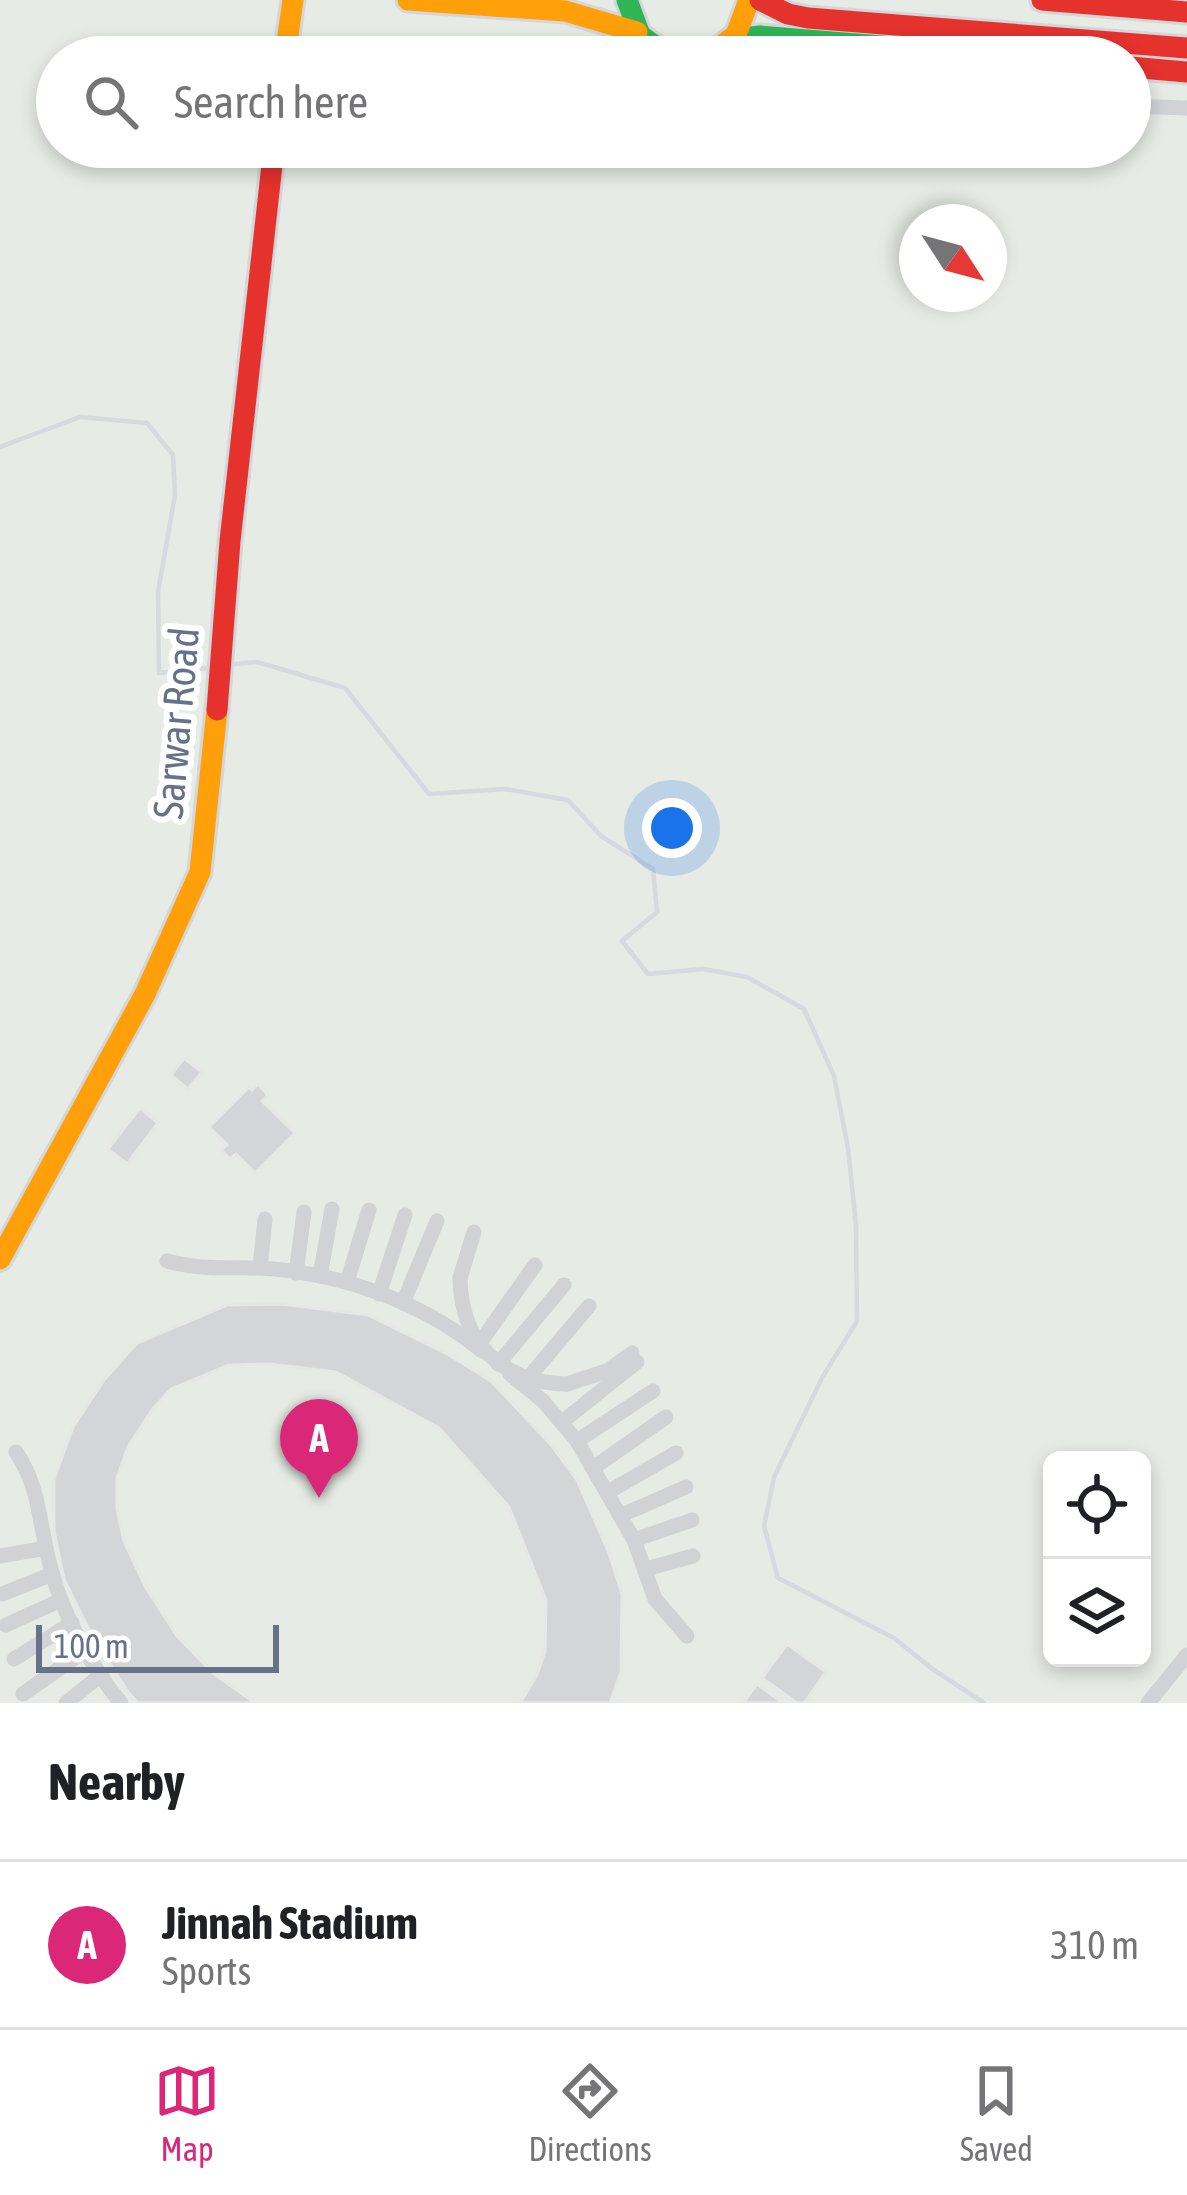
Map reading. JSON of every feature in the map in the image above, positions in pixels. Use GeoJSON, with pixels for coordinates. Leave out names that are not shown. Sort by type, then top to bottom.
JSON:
{"type":"FeatureCollection","features":[{"type":"Feature","properties":{"kind":"street"},"geometry":{"type":"LineString","coordinates":[[288,36],[293,0]]}},
{"type":"Feature","properties":{"kind":"street"},"geometry":{"type":"LineString","coordinates":[[408,0],[565,11],[637,32]]}},
{"type":"Feature","properties":{"kind":"street"},"geometry":{"type":"LineString","coordinates":[[565,11],[592,0]]}},
{"type":"Feature","properties":{"kind":"street"},"geometry":{"type":"LineString","coordinates":[[627,0],[641,36]]}},
{"type":"Feature","properties":{"kind":"street"},"geometry":{"type":"LineString","coordinates":[[736,36],[749,0]]}},
{"type":"Feature","properties":{"kind":"street"},"geometry":{"type":"LineString","coordinates":[[760,0],[1072,36]]}},
{"type":"Feature","properties":{"kind":"street"},"geometry":{"type":"LineString","coordinates":[[1042,0],[1187,12]]}},
{"type":"Feature","properties":{"kind":"street"},"geometry":{"type":"LineString","coordinates":[[1151,44],[1187,48]]}},
{"type":"Feature","properties":{"kind":"street"},"geometry":{"type":"LineString","coordinates":[[1151,69],[1187,72]]}},
{"type":"Feature","properties":{"kind":"street"},"geometry":{"type":"LineString","coordinates":[[1151,107],[1187,108]]}},
{"type":"Feature","properties":{"kind":"street","name":"Sarwar Road"},"geometry":{"type":"LineString","coordinates":[[0,1258],[109,1063],[200,872],[230,541],[272,168]]}},
{"type":"Feature","properties":{"kind":"street"},"geometry":{"type":"LineString","coordinates":[[320,1276],[332,1209]]}},
{"type":"Feature","properties":{"kind":"street"},"geometry":{"type":"LineString","coordinates":[[347,1282],[369,1210]]}},
{"type":"Feature","properties":{"kind":"street"},"geometry":{"type":"LineString","coordinates":[[296,1273],[304,1212]]}},
{"type":"Feature","properties":{"kind":"street"},"geometry":{"type":"LineString","coordinates":[[379,1294],[406,1215]]}},
{"type":"Feature","properties":{"kind":"street"},"geometry":{"type":"LineString","coordinates":[[260,1268],[265,1219]]}},
{"type":"Feature","properties":{"kind":"street"},"geometry":{"type":"LineString","coordinates":[[403,1304],[437,1220]]}},
{"type":"Feature","properties":{"kind":"street"},"geometry":{"type":"LineString","coordinates":[[475,1232],[460,1278],[466,1320],[488,1356],[524,1379],[567,1384],[634,1358],[562,1422]]}},
{"type":"Feature","properties":{"kind":"street"},"geometry":{"type":"LineString","coordinates":[[167,1261],[200,1270],[260,1268],[347,1282],[403,1304],[477,1347],[524,1384],[577,1442],[622,1515],[655,1599],[687,1636]]}},
{"type":"Feature","properties":{"kind":"street"},"geometry":{"type":"LineString","coordinates":[[477,1347],[535,1264]]}},
{"type":"Feature","properties":{"kind":"street"},"geometry":{"type":"LineString","coordinates":[[498,1364],[564,1285]]}},
{"type":"Feature","properties":{"kind":"street"},"geometry":{"type":"LineString","coordinates":[[524,1384],[589,1306]]}},
{"type":"Feature","properties":{"kind":"street"},"geometry":{"type":"LineString","coordinates":[[577,1442],[652,1391]]}},
{"type":"Feature","properties":{"kind":"street"},"geometry":{"type":"LineString","coordinates":[[593,1468],[666,1417]]}},
{"type":"Feature","properties":{"kind":"street"},"geometry":{"type":"LineString","coordinates":[[16,1452],[33,1479],[52,1574],[62,1600],[117,1702]]}},
{"type":"Feature","properties":{"kind":"street"},"geometry":{"type":"LineString","coordinates":[[608,1492],[676,1453]]}},
{"type":"Feature","properties":{"kind":"street"},"geometry":{"type":"LineString","coordinates":[[622,1515],[686,1487]]}},
{"type":"Feature","properties":{"kind":"street"},"geometry":{"type":"LineString","coordinates":[[634,1540],[692,1520]]}},
{"type":"Feature","properties":{"kind":"street"},"geometry":{"type":"LineString","coordinates":[[0,1556],[46,1548]]}},
{"type":"Feature","properties":{"kind":"street"},"geometry":{"type":"LineString","coordinates":[[646,1569],[693,1556]]}},
{"type":"Feature","properties":{"kind":"street"},"geometry":{"type":"LineString","coordinates":[[2,1594],[52,1574]]}},
{"type":"Feature","properties":{"kind":"street"},"geometry":{"type":"LineString","coordinates":[[6,1625],[62,1600]]}},
{"type":"Feature","properties":{"kind":"street"},"geometry":{"type":"LineString","coordinates":[[14,1659],[72,1623]]}},
{"type":"Feature","properties":{"kind":"street"},"geometry":{"type":"LineString","coordinates":[[23,1694],[87,1649]]}},
{"type":"Feature","properties":{"kind":"street"},"geometry":{"type":"LineString","coordinates":[[1148,1703],[1187,1655]]}},
{"type":"Feature","properties":{"kind":"street"},"geometry":{"type":"LineString","coordinates":[[66,1703],[102,1674]]}},
{"type":"Feature","properties":{"kind":"shaded area"},"geometry":{"type":"Polygon","coordinates":[[[0,0],[1187,0],[1187,1703],[0,1703],[0,0]]]}},
{"type":"Feature","properties":{"kind":"building"},"geometry":{"type":"Polygon","coordinates":[[[184,1058],[202,1072],[188,1089],[171,1075],[184,1058]]]}},
{"type":"Feature","properties":{"kind":"building"},"geometry":{"type":"Polygon","coordinates":[[[258,1084],[268,1095],[262,1101],[295,1133],[255,1173],[236,1154],[230,1159],[221,1150],[227,1145],[209,1127],[249,1087],[252,1090],[258,1084]]]}},
{"type":"Feature","properties":{"kind":"building"},"geometry":{"type":"Polygon","coordinates":[[[140,1108],[158,1123],[127,1164],[108,1149],[140,1108]]]}},
{"type":"Feature","properties":{"kind":"building"},"geometry":{"type":"Polygon","coordinates":[[[282,1304],[368,1315],[449,1355],[491,1381],[552,1446],[577,1480],[622,1594],[621,1672],[610,1703],[520,1703],[545,1651],[546,1600],[509,1507],[439,1428],[336,1372],[269,1364],[229,1365],[171,1389],[128,1447],[117,1478],[124,1541],[145,1586],[177,1636],[213,1673],[255,1703],[138,1703],[128,1692],[91,1634],[64,1579],[54,1531],[54,1479],[73,1427],[104,1380],[137,1343],[227,1305],[282,1304]]]}},
{"type":"Feature","properties":{"kind":"building"},"geometry":{"type":"Polygon","coordinates":[[[787,1644],[826,1672],[804,1703],[762,1678],[787,1644]]]}},
{"type":"Feature","properties":{"kind":"building"},"geometry":{"type":"Polygon","coordinates":[[[757,1684],[783,1703],[743,1703],[757,1684]]]}},
{"type":"Feature","properties":{"kind":"waterway"},"geometry":{"type":"LineString","coordinates":[[0,447],[80,417],[147,423],[173,455],[175,495],[158,592],[159,673],[206,668]]}},
{"type":"Feature","properties":{"kind":"waterway"},"geometry":{"type":"LineString","coordinates":[[235,664],[257,662],[345,688],[429,794],[505,789],[568,800],[601,836],[653,869],[657,912],[622,941],[648,974],[703,969],[747,977],[804,1009],[834,1076],[848,1148],[856,1225],[857,1321],[822,1378],[774,1477],[764,1526],[778,1578],[894,1638],[984,1703]]}},
{"type":"Feature","properties":{"kind":"traffic: fast"},"geometry":{"type":"LineString","coordinates":[[627,0],[641,36]]}},
{"type":"Feature","properties":{"kind":"traffic: slow"},"geometry":{"type":"LineString","coordinates":[[288,36],[293,0]]}},
{"type":"Feature","properties":{"kind":"traffic: slow"},"geometry":{"type":"LineString","coordinates":[[408,0],[565,11],[637,32]]}},
{"type":"Feature","properties":{"kind":"traffic: slow"},"geometry":{"type":"LineString","coordinates":[[735,36],[749,0]]}},
{"type":"Feature","properties":{"kind":"traffic: slow"},"geometry":{"type":"LineString","coordinates":[[0,1259],[145,994],[200,872],[217,710]]}},
{"type":"Feature","properties":{"kind":"traffic: jam"},"geometry":{"type":"LineString","coordinates":[[760,0],[808,18],[1035,36]]}},
{"type":"Feature","properties":{"kind":"traffic: jam"},"geometry":{"type":"LineString","coordinates":[[1042,0],[1187,12]]}},
{"type":"Feature","properties":{"kind":"traffic: jam"},"geometry":{"type":"LineString","coordinates":[[1151,45],[1187,48]]}},
{"type":"Feature","properties":{"kind":"traffic: jam"},"geometry":{"type":"LineString","coordinates":[[1151,69],[1187,72]]}},
{"type":"Feature","properties":{"kind":"traffic: jam"},"geometry":{"type":"LineString","coordinates":[[217,710],[230,541],[272,168]]}},
{"type":"Feature","properties":{"kind":"place","name":"Jinnah Stadium"},"geometry":{"type":"Point","coordinates":[319,1498]}}]}
